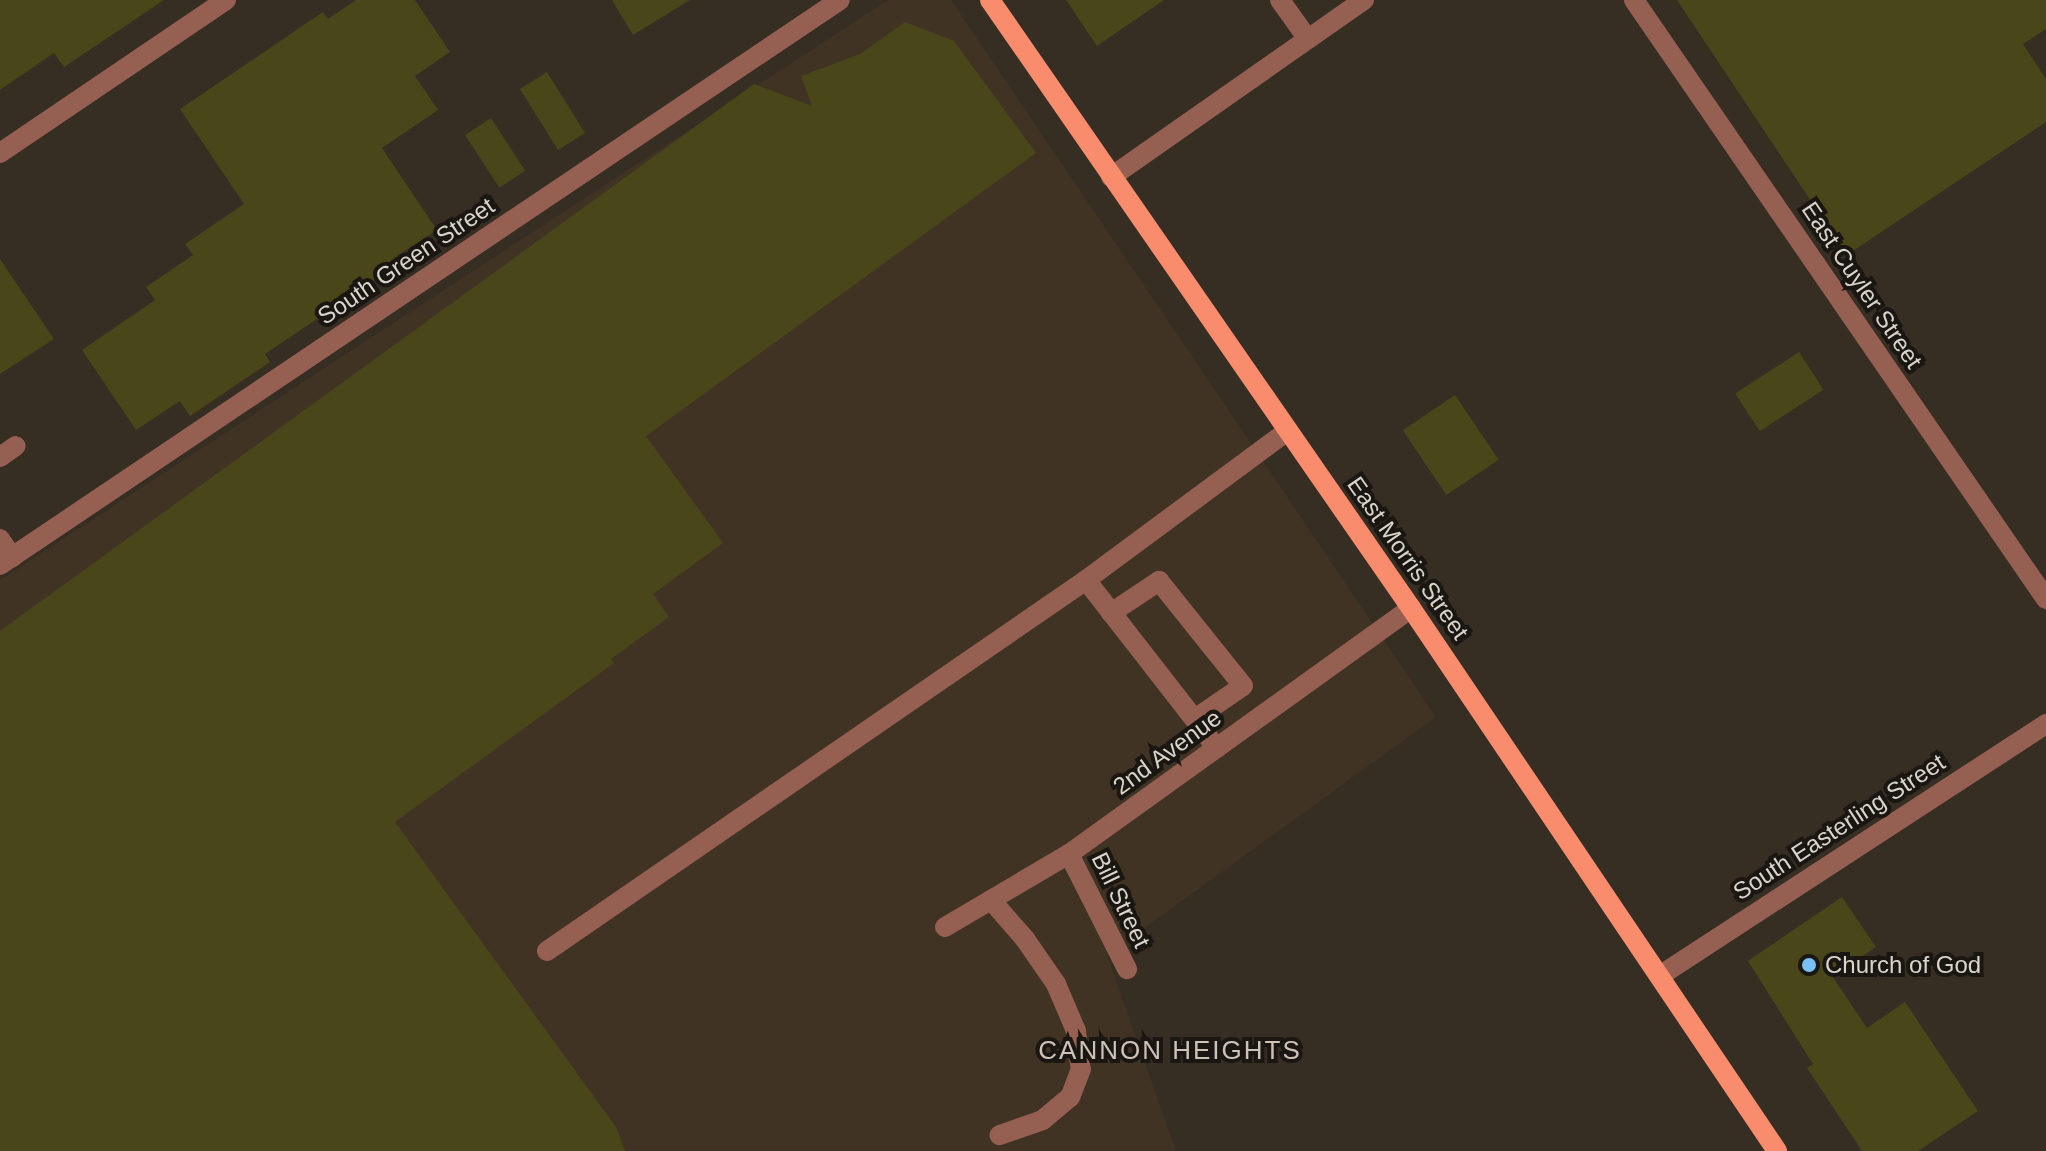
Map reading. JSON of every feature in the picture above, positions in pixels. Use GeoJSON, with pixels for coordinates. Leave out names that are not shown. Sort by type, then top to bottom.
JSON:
{"type":"FeatureCollection","features":[{"type":"Feature","properties":{"kind":"main road","name":"East Morris Street"},"geometry":{"type":"LineString","coordinates":[[990,0],[1411,608],[1777,1151]]}},
{"type":"Feature","properties":{"kind":"street"},"geometry":{"type":"LineString","coordinates":[[0,153],[226,0]]}},
{"type":"Feature","properties":{"kind":"street","name":"South Green Street"},"geometry":{"type":"LineString","coordinates":[[6,561],[840,0]]}},
{"type":"Feature","properties":{"kind":"street"},"geometry":{"type":"LineString","coordinates":[[1280,0],[1307,38]]}},
{"type":"Feature","properties":{"kind":"street"},"geometry":{"type":"LineString","coordinates":[[1111,177],[1364,0]]}},
{"type":"Feature","properties":{"kind":"street","name":"East Cuyler Street"},"geometry":{"type":"LineString","coordinates":[[1634,0],[2046,599]]}},
{"type":"Feature","properties":{"kind":"street"},"geometry":{"type":"LineString","coordinates":[[547,951],[1086,580],[1287,431]]}},
{"type":"Feature","properties":{"kind":"street"},"geometry":{"type":"LineString","coordinates":[[0,539],[6,561]]}},
{"type":"Feature","properties":{"kind":"street"},"geometry":{"type":"LineString","coordinates":[[1086,580],[1217,748]]}},
{"type":"Feature","properties":{"kind":"street"},"geometry":{"type":"LineString","coordinates":[[1111,613],[1159,581],[1243,686],[1195,719]]}},
{"type":"Feature","properties":{"kind":"street","name":"2nd Avenue"},"geometry":{"type":"LineString","coordinates":[[945,927],[1069,854],[1411,608]]}},
{"type":"Feature","properties":{"kind":"street","name":"South Easterling Street"},"geometry":{"type":"LineString","coordinates":[[1661,975],[2046,724]]}},
{"type":"Feature","properties":{"kind":"street","name":"Bill Street"},"geometry":{"type":"LineString","coordinates":[[1069,854],[1127,969]]}},
{"type":"Feature","properties":{"kind":"street"},"geometry":{"type":"LineString","coordinates":[[991,900],[1025,939],[1056,984],[1076,1031],[1081,1069],[1070,1097],[1043,1120],[1000,1135]]}},
{"type":"Feature","properties":{"kind":"shaded area"},"geometry":{"type":"Polygon","coordinates":[[[888,0],[951,0],[1436,717],[1107,955],[1176,1151],[0,1151],[0,580],[888,0]]]}},
{"type":"Feature","properties":{"kind":"building"},"geometry":{"type":"Polygon","coordinates":[[[0,0],[164,0],[64,67],[54,53],[0,90],[0,0]]]}},
{"type":"Feature","properties":{"kind":"building"},"geometry":{"type":"Polygon","coordinates":[[[356,0],[415,0],[450,52],[415,76],[438,110],[382,148],[437,230],[394,258],[398,264],[265,354],[270,362],[190,416],[180,401],[136,430],[82,350],[155,300],[146,287],[193,255],[185,244],[244,204],[180,109],[323,12],[328,19],[356,0]]]}},
{"type":"Feature","properties":{"kind":"building"},"geometry":{"type":"Polygon","coordinates":[[[612,0],[690,0],[633,35],[612,0]]]}},
{"type":"Feature","properties":{"kind":"building"},"geometry":{"type":"Polygon","coordinates":[[[1066,0],[1164,0],[1097,46],[1066,0]]]}},
{"type":"Feature","properties":{"kind":"building"},"geometry":{"type":"Polygon","coordinates":[[[1677,0],[2046,0],[2046,29],[2023,44],[2046,79],[2046,122],[1847,255],[1677,0]]]}},
{"type":"Feature","properties":{"kind":"building"},"geometry":{"type":"Polygon","coordinates":[[[905,22],[954,41],[1036,153],[646,436],[723,543],[653,594],[669,617],[611,659],[614,663],[395,822],[616,1127],[625,1151],[0,1151],[0,631],[754,84],[812,106],[801,76],[860,54],[905,22]]]}},
{"type":"Feature","properties":{"kind":"building"},"geometry":{"type":"Polygon","coordinates":[[[547,72],[585,133],[558,150],[520,89],[547,72]]]}},
{"type":"Feature","properties":{"kind":"building"},"geometry":{"type":"Polygon","coordinates":[[[491,118],[525,171],[499,188],[465,135],[491,118]]]}},
{"type":"Feature","properties":{"kind":"building"},"geometry":{"type":"Polygon","coordinates":[[[0,259],[54,339],[0,374],[0,259]]]}},
{"type":"Feature","properties":{"kind":"building"},"geometry":{"type":"Polygon","coordinates":[[[1799,352],[1824,390],[1760,431],[1735,393],[1799,352]]]}},
{"type":"Feature","properties":{"kind":"building"},"geometry":{"type":"Polygon","coordinates":[[[1455,395],[1499,460],[1446,495],[1403,430],[1455,395]]]}},
{"type":"Feature","properties":{"kind":"building"},"geometry":{"type":"Polygon","coordinates":[[[1842,897],[1876,947],[1832,976],[1867,1028],[1905,1002],[1978,1111],[1918,1151],[1862,1151],[1807,1068],[1813,1064],[1748,961],[1842,897]]]}},
{"type":"Feature","properties":{"kind":"place","name":"Church of God"},"geometry":{"type":"Point","coordinates":[1809,965]}},
{"type":"Feature","properties":{"kind":"district","name":"CANNON HEIGHTS"},"geometry":{"type":"Point","coordinates":[1170,1051]}}]}
